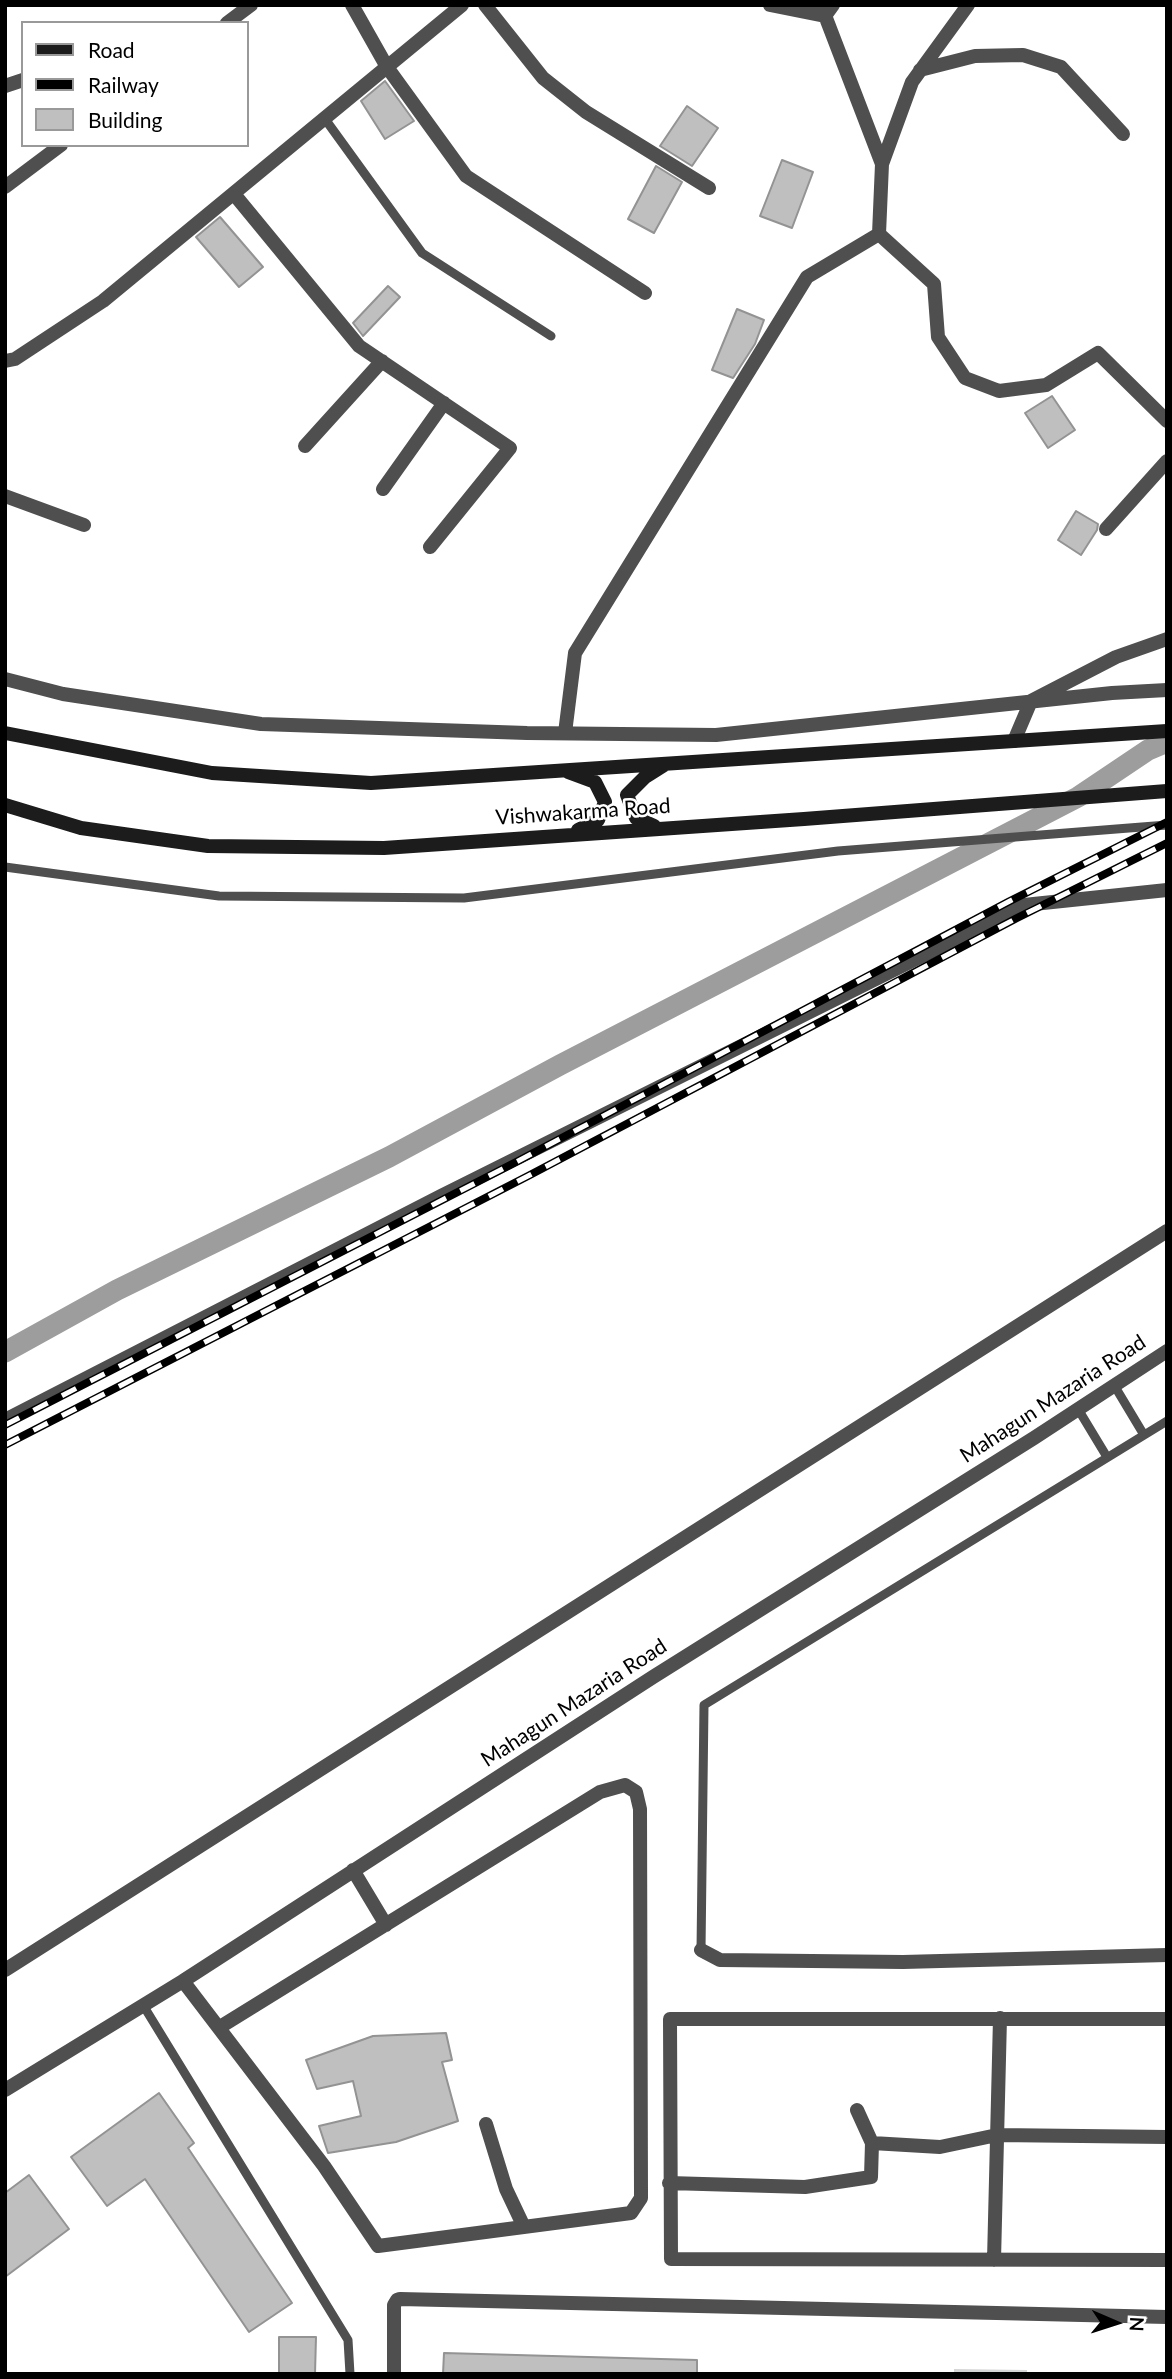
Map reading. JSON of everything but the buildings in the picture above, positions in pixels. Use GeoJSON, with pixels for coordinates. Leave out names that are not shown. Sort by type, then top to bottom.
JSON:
{"type":"FeatureCollection","features":[{"type":"Feature","properties":{"kind":"main road","name":"Vishwakarma Road"},"geometry":{"type":"LineString","coordinates":[[5,733],[212,773],[370,782],[1167,731]]}},
{"type":"Feature","properties":{"kind":"main road"},"geometry":{"type":"LineString","coordinates":[[659,828],[636,818],[627,795],[645,777],[666,764]]}},
{"type":"Feature","properties":{"kind":"main road"},"geometry":{"type":"LineString","coordinates":[[564,771],[595,782],[604,802],[598,820],[569,834]]}},
{"type":"Feature","properties":{"kind":"main road","name":"Vishwakarma Road"},"geometry":{"type":"LineString","coordinates":[[5,805],[81,828],[208,846],[384,848],[1167,791]]}},
{"type":"Feature","properties":{"kind":"street"},"geometry":{"type":"LineString","coordinates":[[231,21],[251,5]]}},
{"type":"Feature","properties":{"kind":"street"},"geometry":{"type":"LineString","coordinates":[[352,5],[387,67],[466,176],[645,293]]}},
{"type":"Feature","properties":{"kind":"street"},"geometry":{"type":"LineString","coordinates":[[5,361],[15,359],[103,301],[462,5]]}},
{"type":"Feature","properties":{"kind":"street"},"geometry":{"type":"LineString","coordinates":[[485,5],[542,78],[586,112],[709,188]]}},
{"type":"Feature","properties":{"kind":"street"},"geometry":{"type":"LineString","coordinates":[[770,5],[826,9],[882,164]]}},
{"type":"Feature","properties":{"kind":"street"},"geometry":{"type":"LineString","coordinates":[[879,234],[882,164],[912,82],[968,5]]}},
{"type":"Feature","properties":{"kind":"street"},"geometry":{"type":"LineString","coordinates":[[920,70],[975,56],[1023,55],[1061,67],[1123,134]]}},
{"type":"Feature","properties":{"kind":"street"},"geometry":{"type":"LineString","coordinates":[[5,187],[58,147]]}},
{"type":"Feature","properties":{"kind":"street"},"geometry":{"type":"LineString","coordinates":[[234,194],[359,345],[510,448],[430,547]]}},
{"type":"Feature","properties":{"kind":"street"},"geometry":{"type":"LineString","coordinates":[[879,234],[934,284],[939,337],[965,379],[999,391],[1046,385],[1098,353],[1167,421]]}},
{"type":"Feature","properties":{"kind":"street"},"geometry":{"type":"LineString","coordinates":[[565,733],[575,653],[807,278],[879,234]]}},
{"type":"Feature","properties":{"kind":"street"},"geometry":{"type":"LineString","coordinates":[[306,446],[382,361]]}},
{"type":"Feature","properties":{"kind":"street"},"geometry":{"type":"LineString","coordinates":[[383,489],[444,403]]}},
{"type":"Feature","properties":{"kind":"street"},"geometry":{"type":"LineString","coordinates":[[1106,529],[1167,461]]}},
{"type":"Feature","properties":{"kind":"street"},"geometry":{"type":"LineString","coordinates":[[5,496],[84,525]]}},
{"type":"Feature","properties":{"kind":"street"},"geometry":{"type":"LineString","coordinates":[[1014,741],[1031,701],[1116,657],[1167,639]]}},
{"type":"Feature","properties":{"kind":"street"},"geometry":{"type":"LineString","coordinates":[[5,679],[63,694],[261,724],[716,735],[1031,701],[1167,690]]}},
{"type":"Feature","properties":{"kind":"street"},"geometry":{"type":"LineString","coordinates":[[5,1420],[441,1196],[1024,905],[1167,890]]}},
{"type":"Feature","properties":{"kind":"street"},"geometry":{"type":"LineString","coordinates":[[5,1970],[1167,1231]]}},
{"type":"Feature","properties":{"kind":"street","name":"Mahagun Mazaria Road"},"geometry":{"type":"LineString","coordinates":[[5,2090],[183,1981],[653,1677],[1167,1352]]}},
{"type":"Feature","properties":{"kind":"street"},"geometry":{"type":"LineString","coordinates":[[183,1981],[324,2166],[378,2246],[631,2213],[641,2198],[640,1809],[636,1792],[625,1785],[600,1793],[220,2027]]}},
{"type":"Feature","properties":{"kind":"street"},"geometry":{"type":"LineString","coordinates":[[353,1870],[386,1925]]}},
{"type":"Feature","properties":{"kind":"street"},"geometry":{"type":"LineString","coordinates":[[701,1950],[720,1960],[903,1962],[1167,1955]]}},
{"type":"Feature","properties":{"kind":"street"},"geometry":{"type":"LineString","coordinates":[[994,2260],[1000,2018]]}},
{"type":"Feature","properties":{"kind":"street"},"geometry":{"type":"LineString","coordinates":[[1167,2019],[670,2019],[669,2183],[671,2259],[1167,2260]]}},
{"type":"Feature","properties":{"kind":"street"},"geometry":{"type":"LineString","coordinates":[[669,2183],[805,2187],[871,2177],[872,2143],[857,2110]]}},
{"type":"Feature","properties":{"kind":"street"},"geometry":{"type":"LineString","coordinates":[[486,2124],[506,2189],[524,2227]]}},
{"type":"Feature","properties":{"kind":"street"},"geometry":{"type":"LineString","coordinates":[[872,2143],[940,2147],[997,2135],[1167,2137]]}},
{"type":"Feature","properties":{"kind":"street"},"geometry":{"type":"LineString","coordinates":[[394,2374],[394,2305],[400,2299],[1167,2317]]}},
{"type":"Feature","properties":{"kind":"lane"},"geometry":{"type":"LineString","coordinates":[[325,119],[422,253],[551,336]]}},
{"type":"Feature","properties":{"kind":"lane"},"geometry":{"type":"LineString","coordinates":[[5,867],[219,896],[464,898],[838,851],[1167,825]]}},
{"type":"Feature","properties":{"kind":"lane"},"geometry":{"type":"LineString","coordinates":[[1114,1385],[1144,1435]]}},
{"type":"Feature","properties":{"kind":"lane"},"geometry":{"type":"LineString","coordinates":[[1078,1409],[1107,1457]]}},
{"type":"Feature","properties":{"kind":"lane"},"geometry":{"type":"LineString","coordinates":[[701,1950],[704,1705],[1167,1421]]}},
{"type":"Feature","properties":{"kind":"lane"},"geometry":{"type":"LineString","coordinates":[[144,2005],[348,2340],[350,2374]]}},
{"type":"Feature","properties":{"kind":"shaded area"},"geometry":{"type":"Polygon","coordinates":[[[954,2369],[1027,2370],[1027,2374],[954,2374],[954,2369]]]}},
{"type":"Feature","properties":{"kind":"waterway"},"geometry":{"type":"LineString","coordinates":[[5,1352],[117,1290],[389,1157],[560,1065],[1078,797],[1148,750],[1167,742]]}},
{"type":"Feature","properties":{"kind":"railway"},"geometry":{"type":"LineString","coordinates":[[5,1425],[520,1160],[1008,902],[1167,822]]}},
{"type":"Feature","properties":{"kind":"railway"},"geometry":{"type":"LineString","coordinates":[[5,1445],[528,1176],[1017,918],[1167,843]]}}]}
